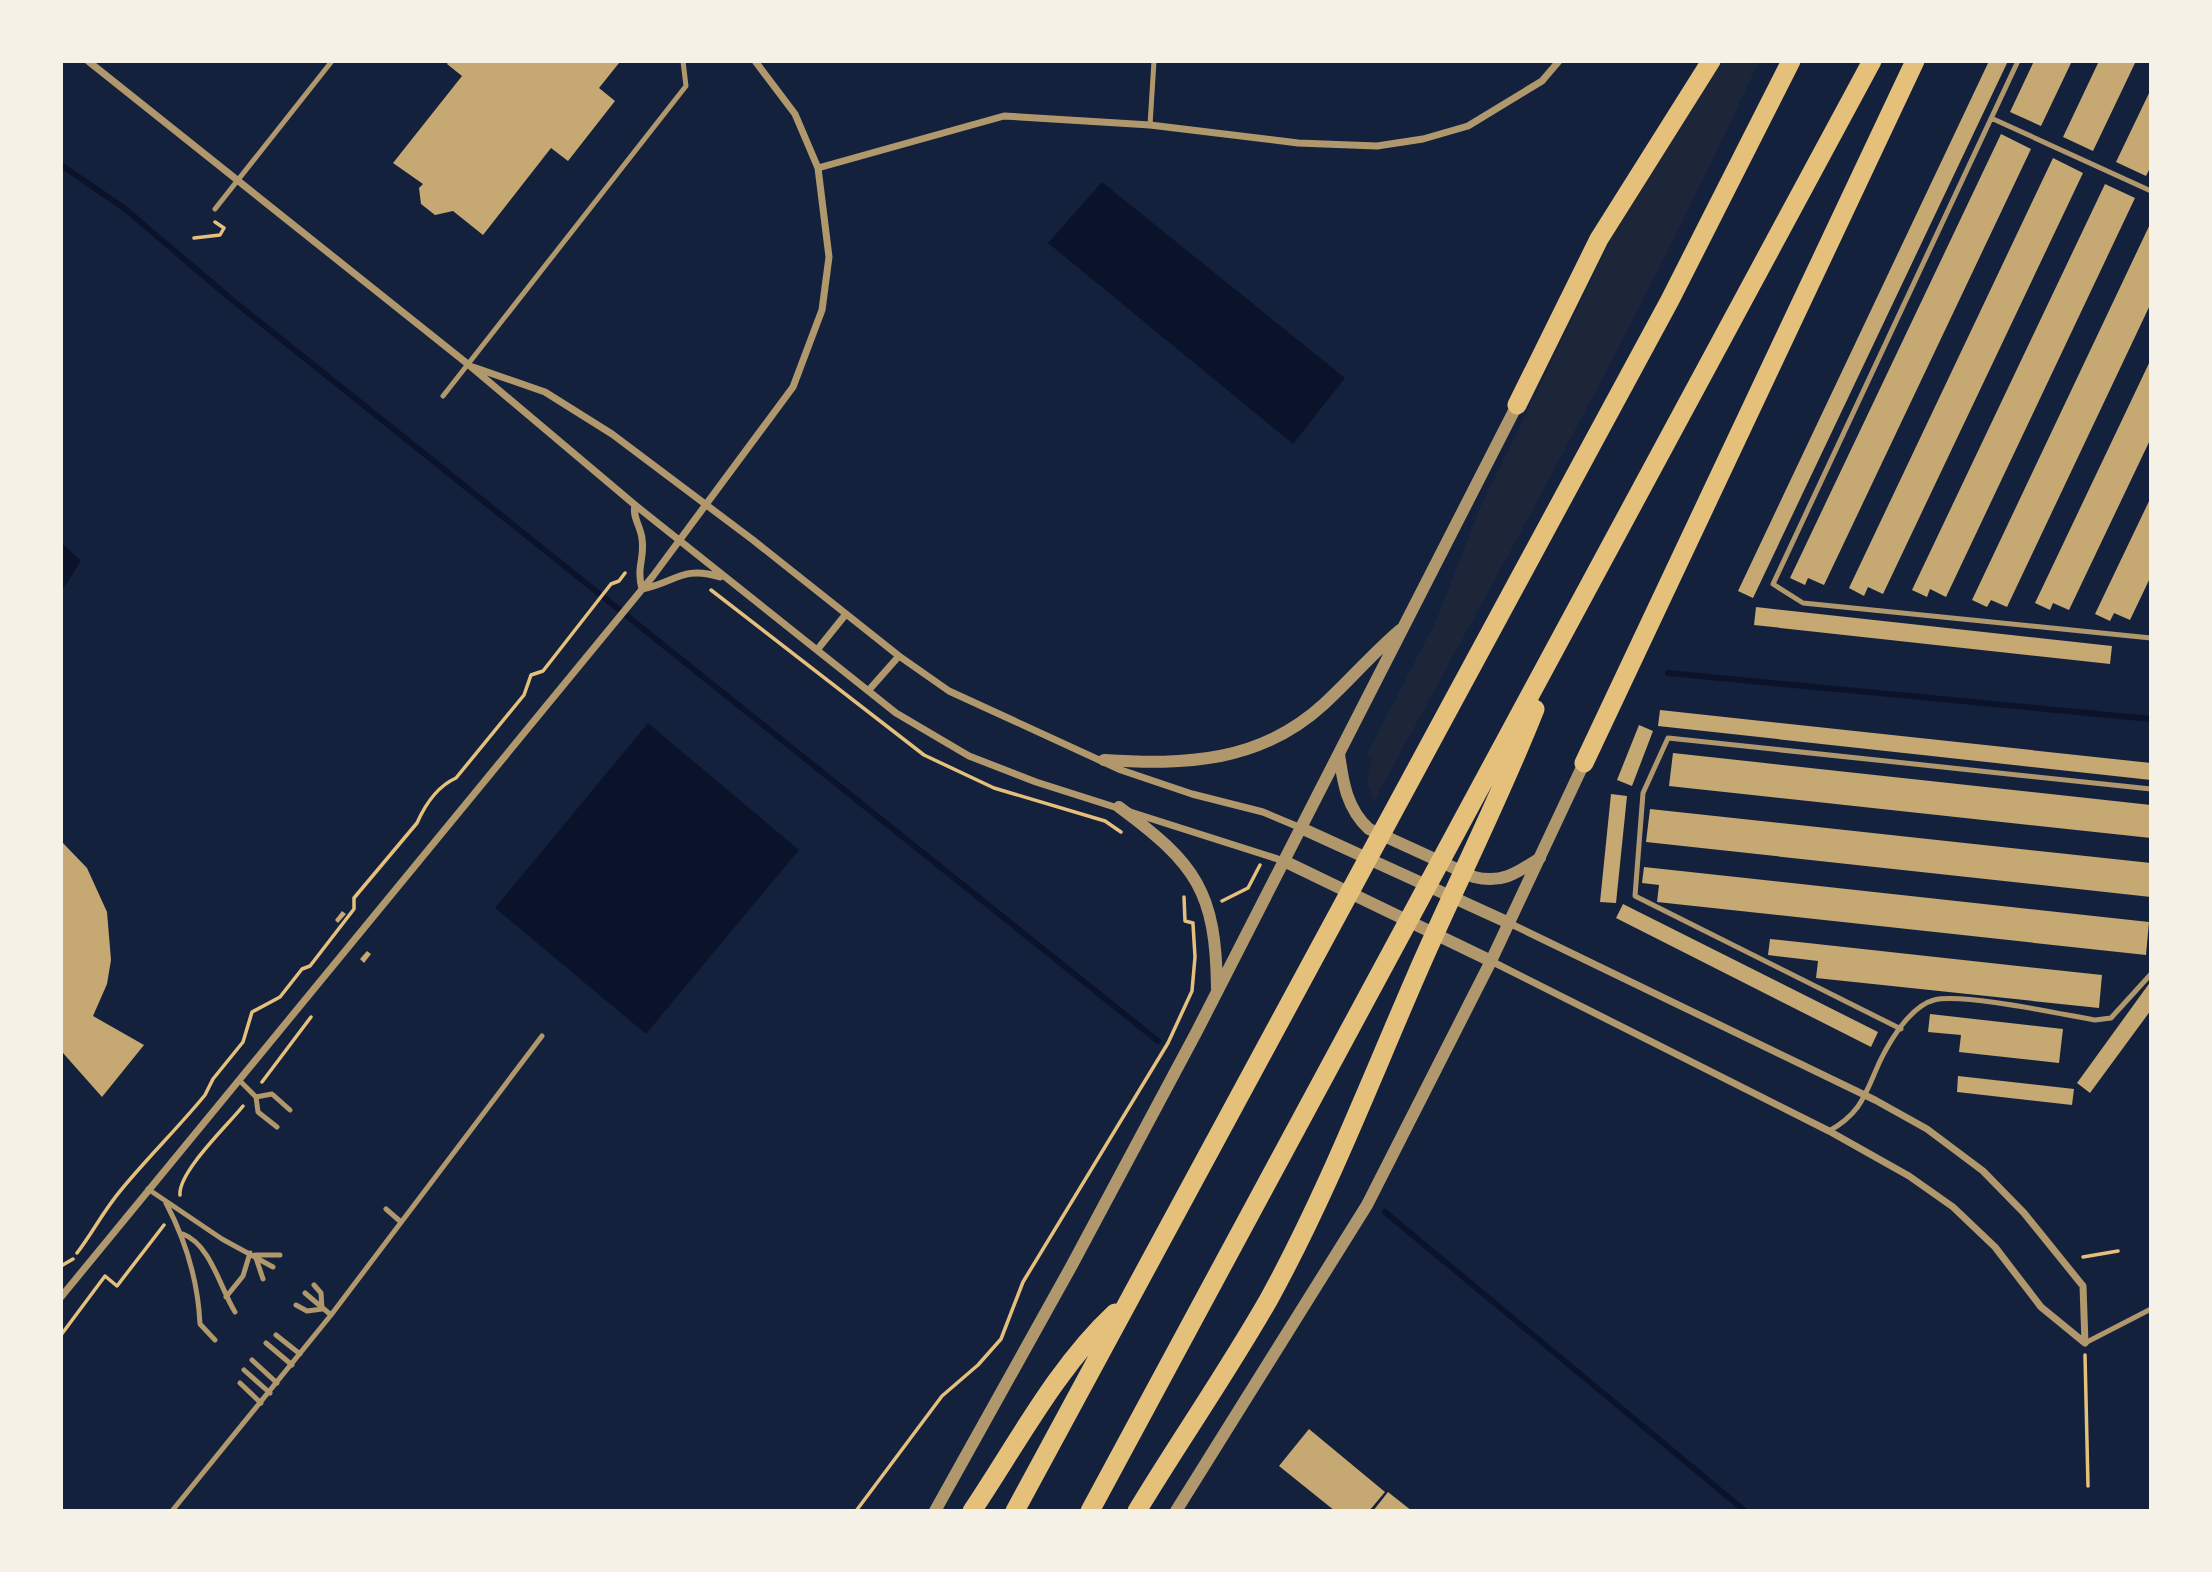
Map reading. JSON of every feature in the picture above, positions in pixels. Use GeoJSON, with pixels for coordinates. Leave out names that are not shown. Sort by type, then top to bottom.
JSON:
{"type":"FeatureCollection","features":[{"type":"Feature","properties":{"kind":"highway"},"geometry":{"type":"LineString","coordinates":[[1517,405],[1599,239],[1711,61]]}},
{"type":"Feature","properties":{"kind":"highway"},"geometry":{"type":"LineString","coordinates":[[1015,1511],[1670,300],[1791,61]]}},
{"type":"Feature","properties":{"kind":"highway"},"geometry":{"type":"LineString","coordinates":[[1090,1511],[1872,61]]}},
{"type":"Feature","properties":{"kind":"highway"},"geometry":{"type":"LineString","coordinates":[[1584,763],[1915,61]]}},
{"type":"Feature","properties":{"kind":"highway"},"geometry":{"type":"LineString","coordinates":[[1137,1511],[1267,1302],[1293,1254],[1485,826],[1564,633]]}},
{"type":"Feature","properties":{"kind":"highway"},"geometry":{"type":"LineString","coordinates":[[972,1511],[1091,1335],[1129,1300]]}},
{"type":"Feature","properties":{"kind":"street"},"geometry":{"type":"LineString","coordinates":[[88,61],[469,365],[635,505],[896,713],[970,756],[1036,782],[1284,861],[1829,1131],[1909,1176],[1953,1207],[1995,1247],[2042,1307],[2085,1343]]}},
{"type":"Feature","properties":{"kind":"street"},"geometry":{"type":"LineString","coordinates":[[61,1297],[642,589],[793,387],[822,310],[829,257],[818,168],[795,114],[755,61]]}},
{"type":"Feature","properties":{"kind":"street"},"geometry":{"type":"LineString","coordinates":[[818,168],[1004,116],[1150,125],[1297,143],[1377,146],[1423,139],[1468,126],[1542,81],[1559,61]]}},
{"type":"Feature","properties":{"kind":"street"},"geometry":{"type":"LineString","coordinates":[[469,365],[545,392],[612,435],[705,503],[899,656],[949,691],[1133,774],[1272,816],[1301,828],[1509,923],[1864,1095],[1927,1129],[1983,1171],[2024,1213],[2083,1286],[2085,1343]]}},
{"type":"Feature","properties":{"kind":"street"},"geometry":{"type":"LineString","coordinates":[[935,1511],[1072,1265],[1217,992],[1517,405]]}},
{"type":"Feature","properties":{"kind":"street"},"geometry":{"type":"LineString","coordinates":[[635,505],[633,512],[643,539],[643,553],[637,570],[642,589]]}},
{"type":"Feature","properties":{"kind":"street"},"geometry":{"type":"LineString","coordinates":[[642,589],[660,586],[678,575],[708,573],[727,579]]}},
{"type":"Feature","properties":{"kind":"street"},"geometry":{"type":"LineString","coordinates":[[817,650],[846,614]]}},
{"type":"Feature","properties":{"kind":"street"},"geometry":{"type":"LineString","coordinates":[[1104,760],[1202,761],[1256,746],[1306,720],[1405,625]]}},
{"type":"Feature","properties":{"kind":"street"},"geometry":{"type":"LineString","coordinates":[[868,691],[899,656]]}},
{"type":"Feature","properties":{"kind":"street"},"geometry":{"type":"LineString","coordinates":[[1339,754],[1349,803],[1357,818],[1369,829],[1474,877],[1489,880],[1506,879],[1540,857]]}},
{"type":"Feature","properties":{"kind":"street"},"geometry":{"type":"LineString","coordinates":[[1176,1511],[1361,1215],[1509,923],[1584,763]]}},
{"type":"Feature","properties":{"kind":"street"},"geometry":{"type":"LineString","coordinates":[[1119,807],[1167,845],[1200,885],[1209,907],[1216,942],[1217,992]]}},
{"type":"Feature","properties":{"kind":"lane"},"geometry":{"type":"LineString","coordinates":[[215,209],[332,61]]}},
{"type":"Feature","properties":{"kind":"lane"},"geometry":{"type":"LineString","coordinates":[[443,396],[686,86],[683,61]]}},
{"type":"Feature","properties":{"kind":"lane"},"geometry":{"type":"LineString","coordinates":[[1150,125],[1154,61]]}},
{"type":"Feature","properties":{"kind":"lane"},"geometry":{"type":"LineString","coordinates":[[2018,61],[1773,584],[1803,603],[2151,638]]}},
{"type":"Feature","properties":{"kind":"lane"},"geometry":{"type":"LineString","coordinates":[[1991,118],[2151,191]]}},
{"type":"Feature","properties":{"kind":"lane"},"geometry":{"type":"LineString","coordinates":[[1901,1029],[1634,896],[1643,793],[1668,738],[2151,789]]}},
{"type":"Feature","properties":{"kind":"lane"},"geometry":{"type":"LineString","coordinates":[[1829,1131],[1856,1113],[1884,1055],[1909,1017],[1933,1000],[1960,999],[2095,1020],[2110,1018],[2151,974]]}},
{"type":"Feature","properties":{"kind":"lane"},"geometry":{"type":"LineString","coordinates":[[172,1511],[331,1315],[542,1036]]}},
{"type":"Feature","properties":{"kind":"lane"},"geometry":{"type":"LineString","coordinates":[[239,1080],[256,1097],[258,1112],[277,1128]]}},
{"type":"Feature","properties":{"kind":"lane"},"geometry":{"type":"LineString","coordinates":[[256,1097],[272,1094],[290,1111]]}},
{"type":"Feature","properties":{"kind":"lane"},"geometry":{"type":"LineString","coordinates":[[148,1189],[166,1203],[273,1267]]}},
{"type":"Feature","properties":{"kind":"lane"},"geometry":{"type":"LineString","coordinates":[[166,1203],[183,1234],[199,1306],[200,1324],[215,1340]]}},
{"type":"Feature","properties":{"kind":"lane"},"geometry":{"type":"LineString","coordinates":[[386,1209],[401,1222]]}},
{"type":"Feature","properties":{"kind":"lane"},"geometry":{"type":"LineString","coordinates":[[183,1234],[193,1238],[208,1257],[235,1312]]}},
{"type":"Feature","properties":{"kind":"lane"},"geometry":{"type":"LineString","coordinates":[[253,1254],[280,1255]]}},
{"type":"Feature","properties":{"kind":"lane"},"geometry":{"type":"LineString","coordinates":[[253,1254],[264,1279]]}},
{"type":"Feature","properties":{"kind":"lane"},"geometry":{"type":"LineString","coordinates":[[226,1297],[243,1276],[253,1254]]}},
{"type":"Feature","properties":{"kind":"lane"},"geometry":{"type":"LineString","coordinates":[[314,1285],[321,1293],[322,1309]]}},
{"type":"Feature","properties":{"kind":"lane"},"geometry":{"type":"LineString","coordinates":[[305,1293],[331,1315]]}},
{"type":"Feature","properties":{"kind":"lane"},"geometry":{"type":"LineString","coordinates":[[296,1305],[307,1311],[322,1309]]}},
{"type":"Feature","properties":{"kind":"lane"},"geometry":{"type":"LineString","coordinates":[[2085,1343],[2151,1309]]}},
{"type":"Feature","properties":{"kind":"lane"},"geometry":{"type":"LineString","coordinates":[[276,1335],[300,1354]]}},
{"type":"Feature","properties":{"kind":"lane"},"geometry":{"type":"LineString","coordinates":[[266,1343],[292,1364]]}},
{"type":"Feature","properties":{"kind":"lane"},"geometry":{"type":"LineString","coordinates":[[252,1360],[277,1382]]}},
{"type":"Feature","properties":{"kind":"lane"},"geometry":{"type":"LineString","coordinates":[[244,1370],[270,1392]]}},
{"type":"Feature","properties":{"kind":"lane"},"geometry":{"type":"LineString","coordinates":[[240,1383],[261,1403]]}},
{"type":"Feature","properties":{"kind":"path"},"geometry":{"type":"LineString","coordinates":[[194,238],[220,235],[224,228],[213,220]]}},
{"type":"Feature","properties":{"kind":"path"},"geometry":{"type":"LineString","coordinates":[[61,1266],[71,1261],[89,1237],[94,1224],[205,1095],[213,1079],[243,1042],[252,1012],[280,997],[323,950],[354,909],[354,898],[417,823],[421,812],[445,782],[456,778],[524,695],[531,675],[543,671],[611,584],[619,581],[627,568]]}},
{"type":"Feature","properties":{"kind":"path"},"geometry":{"type":"LineString","coordinates":[[1220,902],[1248,888],[1260,864]]}},
{"type":"Feature","properties":{"kind":"path"},"geometry":{"type":"LineString","coordinates":[[856,1511],[943,1396],[978,1365],[1000,1339],[1023,1282],[1173,1032],[1192,990],[1195,920]]}},
{"type":"Feature","properties":{"kind":"path"},"geometry":{"type":"LineString","coordinates":[[262,1082],[316,1011]]}},
{"type":"Feature","properties":{"kind":"path"},"geometry":{"type":"LineString","coordinates":[[182,1200],[179,1192],[183,1179],[243,1106]]}},
{"type":"Feature","properties":{"kind":"path"},"geometry":{"type":"LineString","coordinates":[[61,1335],[105,1276],[117,1286],[164,1224]]}},
{"type":"Feature","properties":{"kind":"path"},"geometry":{"type":"LineString","coordinates":[[2083,1257],[2118,1251]]}},
{"type":"Feature","properties":{"kind":"path"},"geometry":{"type":"LineString","coordinates":[[2085,1343],[2088,1486]]}},
{"type":"Feature","properties":{"kind":"shaded area"},"geometry":{"type":"Polygon","coordinates":[[[1723,61],[1759,61],[1621,342],[1374,801],[1367,783],[1372,759],[1366,756],[1436,621],[1480,508],[1611,239],[1663,151],[1723,61]]]}},
{"type":"Feature","properties":{"kind":"shaded area"},"geometry":{"type":"Polygon","coordinates":[[[1102,182],[1345,378],[1293,444],[1048,243],[1102,182]]]}},
{"type":"Feature","properties":{"kind":"shaded area"},"geometry":{"type":"Polygon","coordinates":[[[61,542],[81,561],[61,592],[61,542]]]}},
{"type":"Feature","properties":{"kind":"shaded area"},"geometry":{"type":"Polygon","coordinates":[[[648,723],[799,850],[646,1034],[495,908],[648,723]]]}},
{"type":"Feature","properties":{"kind":"building"},"geometry":{"type":"Polygon","coordinates":[[[449,61],[619,63],[599,88],[615,101],[568,161],[551,148],[483,235],[453,211],[435,215],[421,204],[419,188],[423,184],[393,163],[462,76],[447,64],[449,61]]]}},
{"type":"Feature","properties":{"kind":"building"},"geometry":{"type":"Polygon","coordinates":[[[1989,61],[2008,61],[1753,598],[1738,591],[1989,61]]]}},
{"type":"Feature","properties":{"kind":"building"},"geometry":{"type":"Polygon","coordinates":[[[2034,61],[2072,61],[2041,126],[2010,112],[2034,61]]]}},
{"type":"Feature","properties":{"kind":"building"},"geometry":{"type":"Polygon","coordinates":[[[2099,61],[2136,61],[2093,151],[2063,137],[2099,61]]]}},
{"type":"Feature","properties":{"kind":"building"},"geometry":{"type":"Polygon","coordinates":[[[2151,89],[2151,166],[2146,176],[2116,162],[2151,89]]]}},
{"type":"Feature","properties":{"kind":"building"},"geometry":{"type":"Polygon","coordinates":[[[2001,134],[2031,149],[1824,585],[1808,578],[1805,585],[1790,578],[2001,134]]]}},
{"type":"Feature","properties":{"kind":"building"},"geometry":{"type":"Polygon","coordinates":[[[2053,158],[2083,173],[1883,594],[1868,587],[1864,596],[1849,588],[2053,158]]]}},
{"type":"Feature","properties":{"kind":"building"},"geometry":{"type":"Polygon","coordinates":[[[2105,184],[2135,198],[1946,597],[1930,589],[1927,597],[1912,590],[2105,184]]]}},
{"type":"Feature","properties":{"kind":"building"},"geometry":{"type":"Polygon","coordinates":[[[2151,222],[2151,303],[2007,607],[1991,600],[1987,607],[1972,600],[2151,222]]]}},
{"type":"Feature","properties":{"kind":"building"},"geometry":{"type":"Polygon","coordinates":[[[2151,359],[2151,438],[2069,610],[2053,603],[2050,610],[2035,603],[2151,359]]]}},
{"type":"Feature","properties":{"kind":"building"},"geometry":{"type":"Polygon","coordinates":[[[2151,497],[2151,576],[2130,620],[2114,613],[2110,621],[2095,614],[2151,497]]]}},
{"type":"Feature","properties":{"kind":"building"},"geometry":{"type":"Polygon","coordinates":[[[1756,607],[2112,646],[2110,664],[1754,625],[1756,607]]]}},
{"type":"Feature","properties":{"kind":"building"},"geometry":{"type":"Polygon","coordinates":[[[1660,710],[2151,763],[2151,780],[1658,726],[1660,710]]]}},
{"type":"Feature","properties":{"kind":"building"},"geometry":{"type":"Polygon","coordinates":[[[1639,725],[1653,731],[1632,786],[1617,780],[1639,725]]]}},
{"type":"Feature","properties":{"kind":"building"},"geometry":{"type":"Polygon","coordinates":[[[1673,753],[2151,805],[2151,838],[1669,786],[1673,753]]]}},
{"type":"Feature","properties":{"kind":"building"},"geometry":{"type":"Polygon","coordinates":[[[1611,794],[1627,796],[1616,903],[1600,902],[1611,794]]]}},
{"type":"Feature","properties":{"kind":"building"},"geometry":{"type":"Polygon","coordinates":[[[1650,809],[2151,863],[2151,897],[1646,842],[1650,809]]]}},
{"type":"Feature","properties":{"kind":"building"},"geometry":{"type":"Polygon","coordinates":[[[61,841],[87,868],[107,912],[111,960],[107,984],[93,1016],[144,1045],[102,1097],[63,1053],[61,1054],[61,841]]]}},
{"type":"Feature","properties":{"kind":"building"},"geometry":{"type":"Polygon","coordinates":[[[1644,867],[2149,922],[2146,955],[1657,902],[1659,885],[1642,883],[1644,867]]]}},
{"type":"Feature","properties":{"kind":"building"},"geometry":{"type":"Polygon","coordinates":[[[1623,904],[1878,1032],[1871,1047],[1616,918],[1623,904]]]}},
{"type":"Feature","properties":{"kind":"building"},"geometry":{"type":"Polygon","coordinates":[[[342,911],[346,914],[338,923],[335,920],[342,911]]]}},
{"type":"Feature","properties":{"kind":"building"},"geometry":{"type":"Polygon","coordinates":[[[1770,939],[2102,975],[2099,1008],[1816,978],[1818,961],[1768,955],[1770,939]]]}},
{"type":"Feature","properties":{"kind":"building"},"geometry":{"type":"Polygon","coordinates":[[[367,951],[371,954],[364,963],[360,959],[367,951]]]}},
{"type":"Feature","properties":{"kind":"building"},"geometry":{"type":"Polygon","coordinates":[[[2151,981],[2151,1010],[2090,1093],[2077,1083],[2151,981]]]}},
{"type":"Feature","properties":{"kind":"building"},"geometry":{"type":"Polygon","coordinates":[[[1930,1014],[2063,1029],[2059,1063],[1959,1052],[1961,1035],[1928,1032],[1930,1014]]]}},
{"type":"Feature","properties":{"kind":"building"},"geometry":{"type":"Polygon","coordinates":[[[1958,1076],[2074,1089],[2072,1105],[1957,1092],[1958,1076]]]}},
{"type":"Feature","properties":{"kind":"building"},"geometry":{"type":"Polygon","coordinates":[[[1309,1429],[1385,1492],[1369,1511],[1335,1511],[1279,1466],[1309,1429]]]}},
{"type":"Feature","properties":{"kind":"building"},"geometry":{"type":"Polygon","coordinates":[[[1388,1492],[1412,1511],[1373,1511],[1388,1492]]]}},
{"type":"Feature","properties":{"kind":"waterway"},"geometry":{"type":"LineString","coordinates":[[61,165],[124,208],[231,299],[1158,1041]]}},
{"type":"Feature","properties":{"kind":"waterway"},"geometry":{"type":"LineString","coordinates":[[1668,673],[2151,719]]}},
{"type":"Feature","properties":{"kind":"waterway"},"geometry":{"type":"LineString","coordinates":[[1385,1212],[1745,1511]]}}]}
